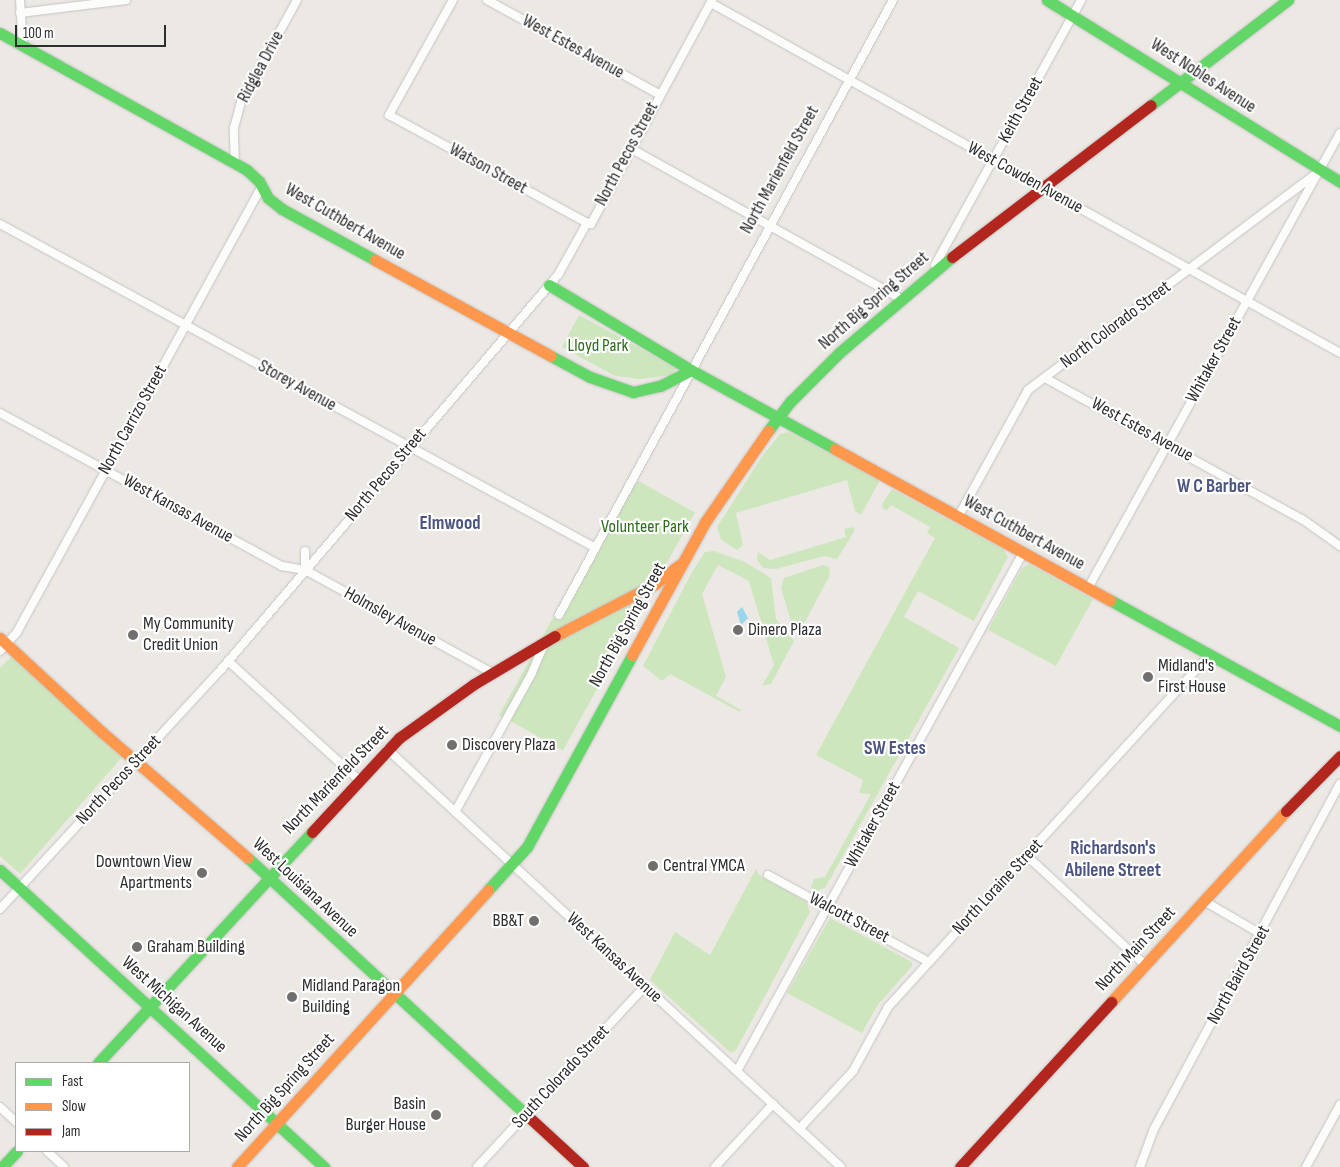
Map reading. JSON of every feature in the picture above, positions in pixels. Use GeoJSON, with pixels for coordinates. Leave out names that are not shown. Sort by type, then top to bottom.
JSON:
{"type":"FeatureCollection","features":[{"type":"Feature","properties":{"kind":"main road","name":"West Nobles Avenue"},"geometry":{"type":"LineString","coordinates":[[1047,0],[1074,14],[1319,171],[1340,182]]}},
{"type":"Feature","properties":{"kind":"main road","name":"North Big Spring Street"},"geometry":{"type":"LineString","coordinates":[[237,1167],[527,847],[681,564],[742,465],[777,417],[840,352],[931,273],[1288,0]]}},
{"type":"Feature","properties":{"kind":"main road","name":"West Cuthbert Avenue"},"geometry":{"type":"LineString","coordinates":[[0,33],[253,175],[262,186],[268,198],[282,209],[590,377],[633,392],[660,386],[691,370]]}},
{"type":"Feature","properties":{"kind":"main road","name":"West Cuthbert Avenue"},"geometry":{"type":"LineString","coordinates":[[549,285],[691,370],[1340,726]]}},
{"type":"Feature","properties":{"kind":"main road","name":"North Marienfeld Street"},"geometry":{"type":"LineString","coordinates":[[99,1062],[387,749],[438,708],[492,673],[546,641],[655,584],[681,564]]}},
{"type":"Feature","properties":{"kind":"main road","name":"West Louisiana Avenue"},"geometry":{"type":"LineString","coordinates":[[2,644],[103,733],[137,760],[584,1167]]}},
{"type":"Feature","properties":{"kind":"main road","name":"North Main Street"},"geometry":{"type":"LineString","coordinates":[[960,1167],[1325,768],[1340,756]]}},
{"type":"Feature","properties":{"kind":"main road","name":"West Michigan Avenue"},"geometry":{"type":"LineString","coordinates":[[0,870],[324,1167]]}},
{"type":"Feature","properties":{"kind":"main road"},"geometry":{"type":"LineString","coordinates":[[2,1167],[16,1152]]}},
{"type":"Feature","properties":{"kind":"street"},"geometry":{"type":"LineString","coordinates":[[20,0],[23,46]]}},
{"type":"Feature","properties":{"kind":"street"},"geometry":{"type":"LineString","coordinates":[[20,13],[126,0]]}},
{"type":"Feature","properties":{"kind":"street","name":"Ridglea Drive"},"geometry":{"type":"LineString","coordinates":[[236,165],[234,128],[241,102],[297,0]]}},
{"type":"Feature","properties":{"kind":"street","name":"Watson Street"},"geometry":{"type":"LineString","coordinates":[[453,0],[390,115],[587,223]]}},
{"type":"Feature","properties":{"kind":"street","name":"West Estes Avenue"},"geometry":{"type":"LineString","coordinates":[[487,0],[659,94]]}},
{"type":"Feature","properties":{"kind":"street","name":"North Marienfeld Street"},"geometry":{"type":"LineString","coordinates":[[559,615],[697,357],[893,0]]}},
{"type":"Feature","properties":{"kind":"street","name":"Keith Street"},"geometry":{"type":"LineString","coordinates":[[931,273],[1082,0]]}},
{"type":"Feature","properties":{"kind":"street","name":"North Pecos Street"},"geometry":{"type":"LineString","coordinates":[[0,909],[228,661],[549,285],[587,223],[591,224],[659,94],[712,2]]}},
{"type":"Feature","properties":{"kind":"street","name":"West Cowden Avenue"},"geometry":{"type":"LineString","coordinates":[[712,2],[1340,352]]}},
{"type":"Feature","properties":{"kind":"street","name":"Whitaker Street"},"geometry":{"type":"LineString","coordinates":[[1088,588],[1340,133]]}},
{"type":"Feature","properties":{"kind":"street"},"geometry":{"type":"LineString","coordinates":[[630,148],[900,299]]}},
{"type":"Feature","properties":{"kind":"street","name":"North Colorado Street"},"geometry":{"type":"LineString","coordinates":[[958,517],[1028,390],[1319,171]]}},
{"type":"Feature","properties":{"kind":"street","name":"North Carrizo Street"},"geometry":{"type":"LineString","coordinates":[[2,644],[17,632],[262,186]]}},
{"type":"Feature","properties":{"kind":"street","name":"Storey Avenue"},"geometry":{"type":"LineString","coordinates":[[0,224],[594,547]]}},
{"type":"Feature","properties":{"kind":"street","name":"West Estes Avenue"},"geometry":{"type":"LineString","coordinates":[[1045,378],[1302,518],[1340,546]]}},
{"type":"Feature","properties":{"kind":"street","name":"West Kansas Avenue"},"geometry":{"type":"LineString","coordinates":[[0,413],[282,566],[305,570]]}},
{"type":"Feature","properties":{"kind":"street"},"geometry":{"type":"LineString","coordinates":[[305,551],[305,570]]}},
{"type":"Feature","properties":{"kind":"street","name":"Whitaker Street"},"geometry":{"type":"LineString","coordinates":[[737,1071],[1023,552]]}},
{"type":"Feature","properties":{"kind":"street","name":"Holmsley Avenue"},"geometry":{"type":"LineString","coordinates":[[305,570],[492,673]]}},
{"type":"Feature","properties":{"kind":"street"},"geometry":{"type":"LineString","coordinates":[[455,812],[531,675],[546,641]]}},
{"type":"Feature","properties":{"kind":"street","name":"North Loraine Street"},"geometry":{"type":"LineString","coordinates":[[799,1129],[852,1070],[888,1007],[1209,655]]}},
{"type":"Feature","properties":{"kind":"street"},"geometry":{"type":"LineString","coordinates":[[228,661],[359,780]]}},
{"type":"Feature","properties":{"kind":"street","name":"West Kansas Avenue"},"geometry":{"type":"LineString","coordinates":[[387,749],[841,1167]]}},
{"type":"Feature","properties":{"kind":"street","name":"North Baird Street"},"geometry":{"type":"LineString","coordinates":[[1140,1167],[1154,1129],[1261,934],[1340,784]]}},
{"type":"Feature","properties":{"kind":"street"},"geometry":{"type":"LineString","coordinates":[[1027,856],[1145,965]]}},
{"type":"Feature","properties":{"kind":"street","name":"Walcott Street"},"geometry":{"type":"LineString","coordinates":[[768,875],[929,962]]}},
{"type":"Feature","properties":{"kind":"street"},"geometry":{"type":"LineString","coordinates":[[1204,901],[1261,934]]}},
{"type":"Feature","properties":{"kind":"street","name":"South Colorado Street"},"geometry":{"type":"LineString","coordinates":[[477,1167],[645,986]]}},
{"type":"Feature","properties":{"kind":"street"},"geometry":{"type":"LineString","coordinates":[[715,1167],[773,1104]]}},
{"type":"Feature","properties":{"kind":"street"},"geometry":{"type":"LineString","coordinates":[[1306,1167],[1340,1105]]}},
{"type":"Feature","properties":{"kind":"street"},"geometry":{"type":"LineString","coordinates":[[0,1108],[15,1121]]}},
{"type":"Feature","properties":{"kind":"street"},"geometry":{"type":"LineString","coordinates":[[48,1152],[64,1167]]}},
{"type":"Feature","properties":{"kind":"green space","name":"Lloyd Park"},"geometry":{"type":"Polygon","coordinates":[[[579,315],[676,368],[672,375],[640,379],[615,376],[562,347],[579,315]]]}},
{"type":"Feature","properties":{"kind":"green space"},"geometry":{"type":"Polygon","coordinates":[[[789,432],[880,480],[861,515],[855,511],[847,480],[736,513],[743,545],[737,550],[721,540],[717,527],[763,455],[780,434],[789,432]]]}},
{"type":"Feature","properties":{"kind":"green space","name":"Volunteer Park"},"geometry":{"type":"Polygon","coordinates":[[[631,477],[695,512],[563,750],[499,715],[631,477]]]}},
{"type":"Feature","properties":{"kind":"green space"},"geometry":{"type":"Polygon","coordinates":[[[892,489],[1003,549],[1008,557],[974,621],[918,591],[904,617],[959,648],[825,888],[816,891],[811,887],[814,879],[825,877],[871,794],[859,793],[863,780],[816,755],[935,538],[927,533],[930,527],[891,505],[887,510],[883,509],[882,504],[892,489]]]}},
{"type":"Feature","properties":{"kind":"green space"},"geometry":{"type":"Polygon","coordinates":[[[852,527],[855,530],[837,559],[824,556],[776,569],[763,568],[757,560],[758,552],[770,560],[846,537],[844,529],[852,527]]]}},
{"type":"Feature","properties":{"kind":"green space"},"geometry":{"type":"Polygon","coordinates":[[[714,551],[745,562],[771,578],[776,619],[794,641],[771,684],[762,686],[774,665],[749,581],[718,565],[702,594],[726,677],[716,696],[741,710],[740,712],[670,674],[662,681],[643,666],[692,572],[705,552],[714,551]]]}},
{"type":"Feature","properties":{"kind":"green space"},"geometry":{"type":"Polygon","coordinates":[[[1029,564],[1093,599],[1056,666],[988,630],[1022,568],[1029,564]]]}},
{"type":"Feature","properties":{"kind":"green space"},"geometry":{"type":"Polygon","coordinates":[[[823,565],[829,567],[830,575],[805,622],[795,626],[791,621],[781,588],[784,578],[823,565]]]}},
{"type":"Feature","properties":{"kind":"green space"},"geometry":{"type":"Polygon","coordinates":[[[12,656],[122,757],[20,874],[0,856],[0,668],[12,656]]]}},
{"type":"Feature","properties":{"kind":"green space"},"geometry":{"type":"Polygon","coordinates":[[[756,869],[759,875],[807,902],[810,912],[736,1050],[731,1053],[650,980],[675,932],[710,955],[756,869]]]}},
{"type":"Feature","properties":{"kind":"green space"},"geometry":{"type":"Polygon","coordinates":[[[830,918],[912,962],[912,966],[877,1006],[862,1033],[787,993],[830,918]]]}},
{"type":"Feature","properties":{"kind":"water"},"geometry":{"type":"Polygon","coordinates":[[[742,607],[748,618],[741,625],[737,612],[742,607]]]}},
{"type":"Feature","properties":{"kind":"traffic: fast"},"geometry":{"type":"LineString","coordinates":[[1047,0],[1340,182]]}},
{"type":"Feature","properties":{"kind":"traffic: fast"},"geometry":{"type":"LineString","coordinates":[[1151,105],[1288,0]]}},
{"type":"Feature","properties":{"kind":"traffic: fast"},"geometry":{"type":"LineString","coordinates":[[0,33],[247,170],[259,181],[268,198],[282,209],[375,260]]}},
{"type":"Feature","properties":{"kind":"traffic: fast"},"geometry":{"type":"LineString","coordinates":[[768,431],[791,401],[840,352],[952,257]]}},
{"type":"Feature","properties":{"kind":"traffic: fast"},"geometry":{"type":"LineString","coordinates":[[549,285],[691,370],[835,449]]}},
{"type":"Feature","properties":{"kind":"traffic: fast"},"geometry":{"type":"LineString","coordinates":[[551,356],[590,377],[633,392],[660,386],[691,370]]}},
{"type":"Feature","properties":{"kind":"traffic: fast"},"geometry":{"type":"LineString","coordinates":[[1110,600],[1340,726]]}},
{"type":"Feature","properties":{"kind":"traffic: fast"},"geometry":{"type":"LineString","coordinates":[[488,890],[527,847],[632,655]]}},
{"type":"Feature","properties":{"kind":"traffic: fast"},"geometry":{"type":"LineString","coordinates":[[99,1062],[312,832]]}},
{"type":"Feature","properties":{"kind":"traffic: fast"},"geometry":{"type":"LineString","coordinates":[[248,858],[531,1119]]}},
{"type":"Feature","properties":{"kind":"traffic: fast"},"geometry":{"type":"LineString","coordinates":[[0,870],[324,1167]]}},
{"type":"Feature","properties":{"kind":"traffic: fast"},"geometry":{"type":"LineString","coordinates":[[2,1167],[16,1152]]}},
{"type":"Feature","properties":{"kind":"traffic: slow"},"geometry":{"type":"LineString","coordinates":[[375,260],[551,356]]}},
{"type":"Feature","properties":{"kind":"traffic: slow"},"geometry":{"type":"LineString","coordinates":[[632,655],[705,522],[768,431]]}},
{"type":"Feature","properties":{"kind":"traffic: slow"},"geometry":{"type":"LineString","coordinates":[[835,449],[1110,600]]}},
{"type":"Feature","properties":{"kind":"traffic: slow"},"geometry":{"type":"LineString","coordinates":[[555,636],[655,584],[679,565]]}},
{"type":"Feature","properties":{"kind":"traffic: slow"},"geometry":{"type":"LineString","coordinates":[[0,638],[103,733],[248,858]]}},
{"type":"Feature","properties":{"kind":"traffic: slow"},"geometry":{"type":"LineString","coordinates":[[1111,1002],[1286,811]]}},
{"type":"Feature","properties":{"kind":"traffic: slow"},"geometry":{"type":"LineString","coordinates":[[237,1167],[488,890]]}},
{"type":"Feature","properties":{"kind":"traffic: jam"},"geometry":{"type":"LineString","coordinates":[[952,257],[1151,105]]}},
{"type":"Feature","properties":{"kind":"traffic: jam"},"geometry":{"type":"LineString","coordinates":[[312,832],[399,738],[474,684],[555,636]]}},
{"type":"Feature","properties":{"kind":"traffic: jam"},"geometry":{"type":"LineString","coordinates":[[1286,811],[1340,756]]}},
{"type":"Feature","properties":{"kind":"traffic: jam"},"geometry":{"type":"LineString","coordinates":[[960,1167],[1111,1002]]}},
{"type":"Feature","properties":{"kind":"traffic: jam"},"geometry":{"type":"LineString","coordinates":[[531,1119],[583,1167]]}},
{"type":"Feature","properties":{"kind":"place","name":"Dinero Plaza"},"geometry":{"type":"Point","coordinates":[738,630]}},
{"type":"Feature","properties":{"kind":"place","name":"My Community Credit Union"},"geometry":{"type":"Point","coordinates":[133,635]}},
{"type":"Feature","properties":{"kind":"place","name":"Midland's First House"},"geometry":{"type":"Point","coordinates":[1148,677]}},
{"type":"Feature","properties":{"kind":"place","name":"Discovery Plaza"},"geometry":{"type":"Point","coordinates":[452,745]}},
{"type":"Feature","properties":{"kind":"place","name":"Central YMCA"},"geometry":{"type":"Point","coordinates":[653,866]}},
{"type":"Feature","properties":{"kind":"place","name":"Downtown View Apartments"},"geometry":{"type":"Point","coordinates":[202,873]}},
{"type":"Feature","properties":{"kind":"place","name":"BB&T"},"geometry":{"type":"Point","coordinates":[534,921]}},
{"type":"Feature","properties":{"kind":"place","name":"Graham Building"},"geometry":{"type":"Point","coordinates":[137,947]}},
{"type":"Feature","properties":{"kind":"place","name":"Midland Paragon Building"},"geometry":{"type":"Point","coordinates":[292,997]}},
{"type":"Feature","properties":{"kind":"place","name":"Basin Burger House"},"geometry":{"type":"Point","coordinates":[436,1115]}},
{"type":"Feature","properties":{"kind":"district","name":"W C Barber"},"geometry":{"type":"Point","coordinates":[1214,487]}},
{"type":"Feature","properties":{"kind":"district","name":"Elmwood"},"geometry":{"type":"Point","coordinates":[450,524]}},
{"type":"Feature","properties":{"kind":"district","name":"SW Estes"},"geometry":{"type":"Point","coordinates":[895,749]}},
{"type":"Feature","properties":{"kind":"district","name":"Richardson's Abilene Street"},"geometry":{"type":"Point","coordinates":[1113,860]}}]}
